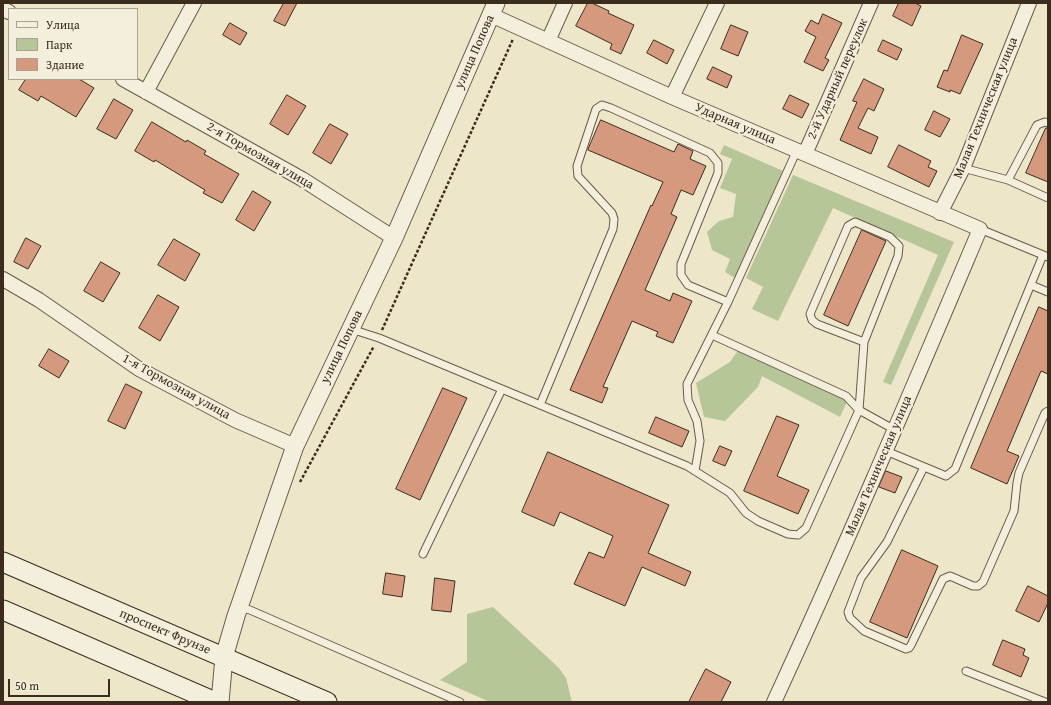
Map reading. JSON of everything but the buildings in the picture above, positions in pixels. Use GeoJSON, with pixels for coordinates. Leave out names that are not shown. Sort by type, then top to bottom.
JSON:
{"type":"FeatureCollection","features":[{"type":"Feature","properties":{"kind":"main road","name":"проспект Фрунзе"},"geometry":{"type":"LineString","coordinates":[[3,562],[327,702]]}},
{"type":"Feature","properties":{"kind":"main road"},"geometry":{"type":"LineString","coordinates":[[3,610],[215,702]]}},
{"type":"Feature","properties":{"kind":"street"},"geometry":{"type":"LineString","coordinates":[[146,92],[194,3]]}},
{"type":"Feature","properties":{"kind":"street"},"geometry":{"type":"LineString","coordinates":[[548,41],[565,3]]}},
{"type":"Feature","properties":{"kind":"street"},"geometry":{"type":"LineString","coordinates":[[672,97],[717,3]]}},
{"type":"Feature","properties":{"kind":"street","name":"2-й Ударный переулок"},"geometry":{"type":"LineString","coordinates":[[801,152],[871,3]]}},
{"type":"Feature","properties":{"kind":"street","name":"Малая Техническая улица"},"geometry":{"type":"LineString","coordinates":[[940,213],[963,168],[1029,3]]}},
{"type":"Feature","properties":{"kind":"street","name":"Ударная улица"},"geometry":{"type":"LineString","coordinates":[[494,9],[518,27],[548,41],[672,97],[980,229]]}},
{"type":"Feature","properties":{"kind":"street","name":"улица Попова"},"geometry":{"type":"LineString","coordinates":[[220,702],[224,657],[239,607],[295,446],[394,238],[494,9]]}},
{"type":"Feature","properties":{"kind":"street","name":"2-я Тормозная улица"},"geometry":{"type":"LineString","coordinates":[[125,80],[302,179],[394,238]]}},
{"type":"Feature","properties":{"kind":"street","name":"Малая Техническая улица"},"geometry":{"type":"LineString","coordinates":[[774,702],[886,451],[980,229]]}},
{"type":"Feature","properties":{"kind":"street","name":"1-я Тормозная улица"},"geometry":{"type":"LineString","coordinates":[[3,279],[39,300],[139,369],[230,418],[295,446]]}},
{"type":"Feature","properties":{"kind":"lane"},"geometry":{"type":"LineString","coordinates":[[540,405],[613,229],[614,219],[612,213],[578,176],[577,166],[596,109],[602,105],[710,153],[718,163],[718,173],[681,264],[681,275],[688,285],[728,302]]}},
{"type":"Feature","properties":{"kind":"lane"},"geometry":{"type":"LineString","coordinates":[[1008,180],[1037,125],[1045,122],[1048,123]]}},
{"type":"Feature","properties":{"kind":"lane"},"geometry":{"type":"LineString","coordinates":[[695,471],[700,441],[697,421],[688,400],[687,384],[801,152]]}},
{"type":"Feature","properties":{"kind":"lane"},"geometry":{"type":"LineString","coordinates":[[963,168],[1008,180],[1048,198]]}},
{"type":"Feature","properties":{"kind":"lane"},"geometry":{"type":"LineString","coordinates":[[351,329],[379,338],[695,471],[730,493],[746,513],[758,521],[788,534],[798,535],[806,528],[859,410],[864,342],[898,256],[899,246],[890,237],[855,222],[848,226],[810,314],[812,320],[817,324],[864,342]]}},
{"type":"Feature","properties":{"kind":"lane"},"geometry":{"type":"LineString","coordinates":[[886,451],[946,476],[955,469],[1031,284],[1045,256],[980,229]]}},
{"type":"Feature","properties":{"kind":"lane"},"geometry":{"type":"LineString","coordinates":[[1031,284],[1048,292]]}},
{"type":"Feature","properties":{"kind":"lane"},"geometry":{"type":"LineString","coordinates":[[712,335],[846,396],[859,410],[895,430]]}},
{"type":"Feature","properties":{"kind":"lane"},"geometry":{"type":"LineString","coordinates":[[423,554],[502,389]]}},
{"type":"Feature","properties":{"kind":"lane"},"geometry":{"type":"LineString","coordinates":[[924,467],[887,542],[861,578],[848,612],[850,618],[864,631],[906,649],[912,645],[943,579],[950,576],[973,586],[978,586],[983,582],[1014,511],[1016,483],[1019,473],[1045,413],[1048,411]]}},
{"type":"Feature","properties":{"kind":"lane"},"geometry":{"type":"LineString","coordinates":[[239,607],[254,612],[460,702]]}},
{"type":"Feature","properties":{"kind":"lane"},"geometry":{"type":"LineString","coordinates":[[966,671],[1045,702]]}},
{"type":"Feature","properties":{"kind":"path"},"geometry":{"type":"LineString","coordinates":[[298,485],[379,338],[518,27]]}},
{"type":"Feature","properties":{"kind":"green space"},"geometry":{"type":"Polygon","coordinates":[[[724,145],[783,171],[735,278],[725,272],[730,259],[712,250],[707,232],[719,221],[733,217],[736,194],[720,188],[732,159],[720,154],[724,145]]]}},
{"type":"Feature","properties":{"kind":"green space"},"geometry":{"type":"Polygon","coordinates":[[[793,175],[954,242],[891,385],[883,382],[938,255],[833,208],[778,321],[752,309],[763,287],[746,278],[793,175]]]}},
{"type":"Feature","properties":{"kind":"green space"},"geometry":{"type":"Polygon","coordinates":[[[739,349],[848,399],[840,417],[762,376],[758,387],[725,421],[704,417],[696,383],[730,362],[739,349]]]}},
{"type":"Feature","properties":{"kind":"green space"},"geometry":{"type":"Polygon","coordinates":[[[493,607],[559,668],[566,678],[572,702],[490,702],[440,680],[467,662],[467,614],[493,607]]]}}]}
